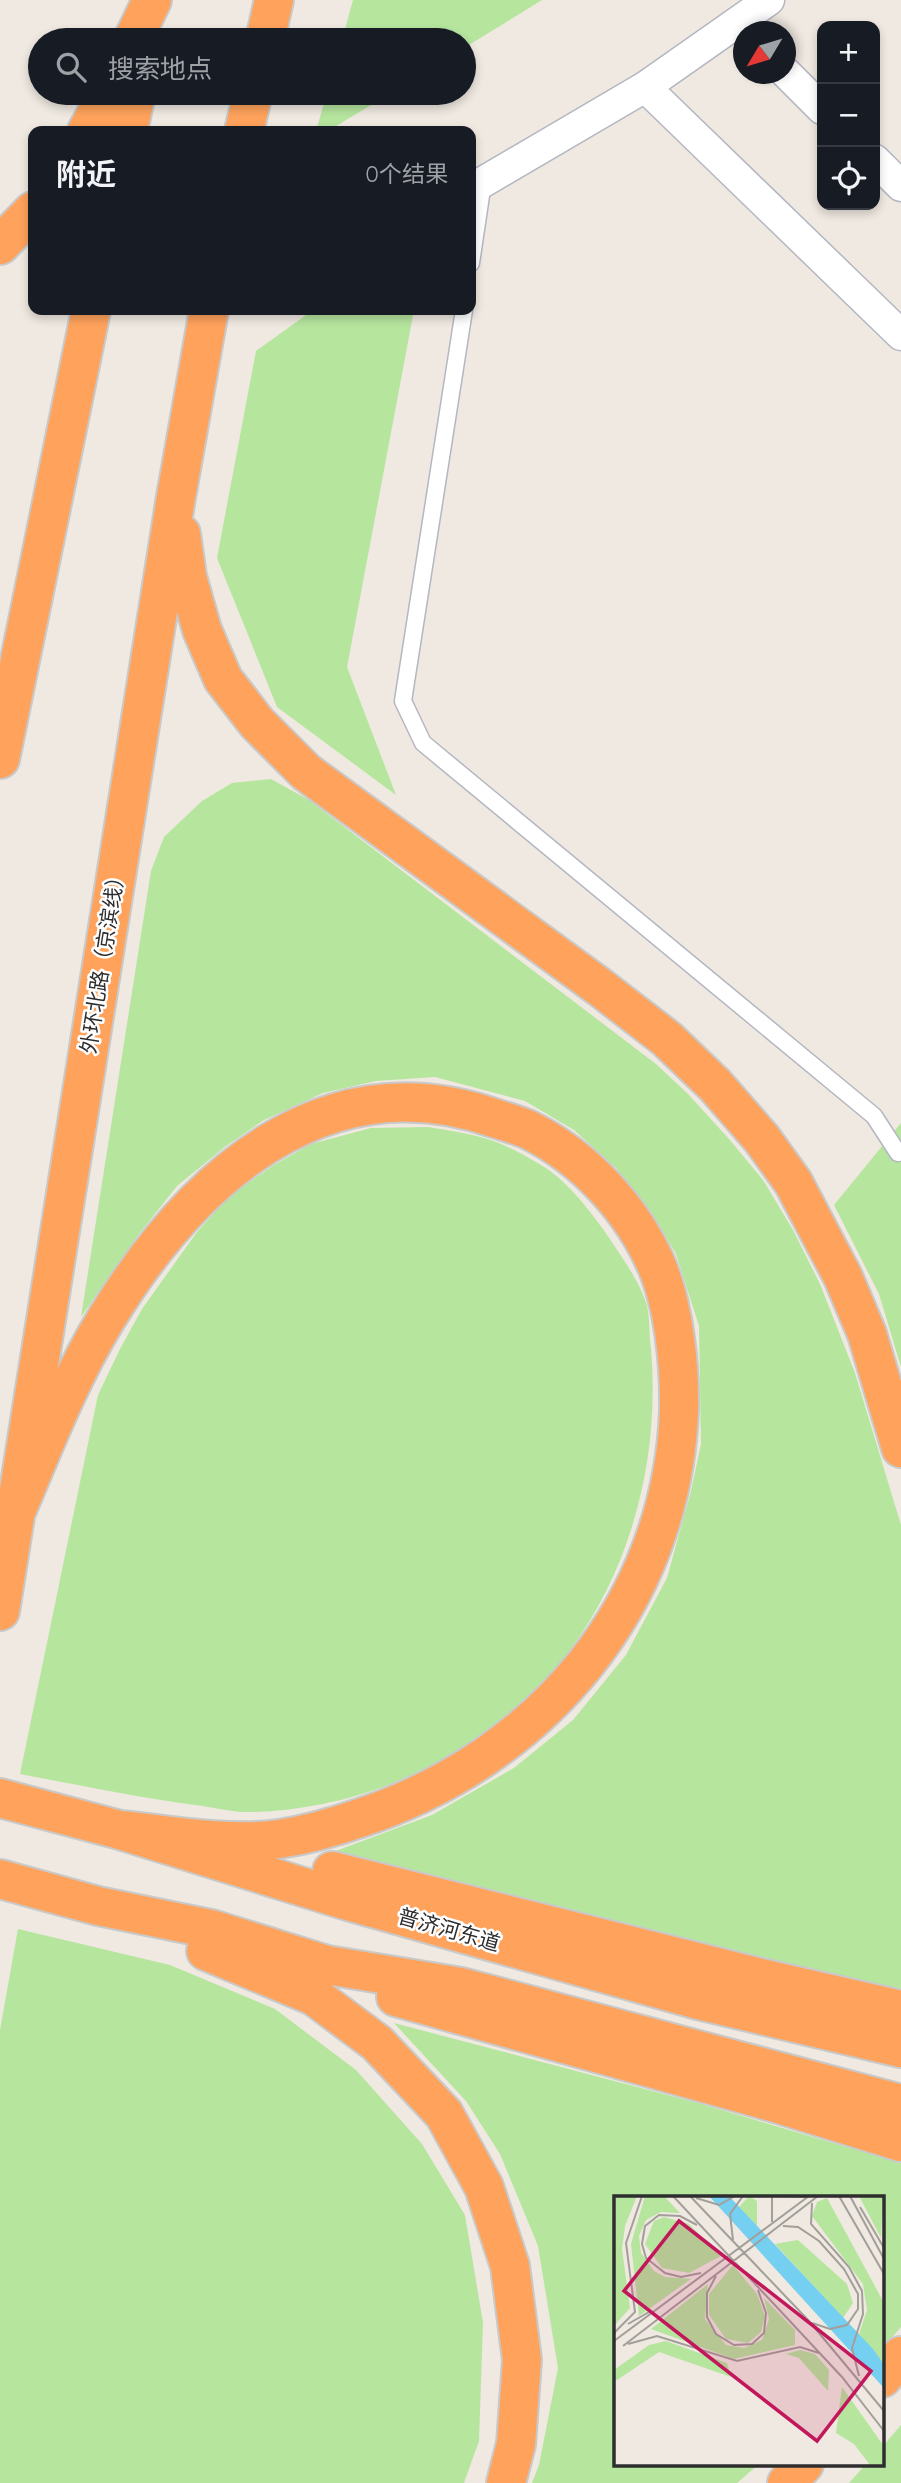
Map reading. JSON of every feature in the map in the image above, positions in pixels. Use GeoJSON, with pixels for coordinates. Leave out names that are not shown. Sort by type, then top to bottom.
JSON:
{"type":"FeatureCollection","features":[{"type":"Feature","properties":{"kind":"highway"},"geometry":{"type":"LineString","coordinates":[[139,28],[154,0]]}},
{"type":"Feature","properties":{"kind":"highway"},"geometry":{"type":"LineString","coordinates":[[149,28],[154,0]]}},
{"type":"Feature","properties":{"kind":"highway"},"geometry":{"type":"LineString","coordinates":[[268,28],[274,0]]}},
{"type":"Feature","properties":{"kind":"highway"},"geometry":{"type":"LineString","coordinates":[[90,126],[101,105]]}},
{"type":"Feature","properties":{"kind":"highway"},"geometry":{"type":"LineString","coordinates":[[129,126],[133,105]]}},
{"type":"Feature","properties":{"kind":"highway"},"geometry":{"type":"LineString","coordinates":[[245,126],[250,105]]}},
{"type":"Feature","properties":{"kind":"highway"},"geometry":{"type":"LineString","coordinates":[[0,245],[28,216]]}},
{"type":"Feature","properties":{"kind":"highway"},"geometry":{"type":"LineString","coordinates":[[0,759],[90,315]]}},
{"type":"Feature","properties":{"kind":"highway","name":"外环北路（京滨线）"},"geometry":{"type":"LineString","coordinates":[[0,1611],[176,497],[208,315]]}},
{"type":"Feature","properties":{"kind":"highway"},"geometry":{"type":"LineString","coordinates":[[176,497],[187,577],[202,630],[223,679],[257,723],[306,772],[667,1039],[715,1085],[762,1139],[793,1182],[843,1277],[867,1334],[901,1448]]}},
{"type":"Feature","properties":{"kind":"highway"},"geometry":{"type":"LineString","coordinates":[[15,1514],[82,1364],[106,1319],[132,1280],[163,1238],[221,1177],[249,1154],[292,1129],[368,1104],[421,1101],[472,1110],[529,1130],[579,1162],[622,1206],[657,1265],[673,1325],[680,1379],[678,1432],[672,1477],[648,1561],[596,1652],[566,1688],[521,1732],[444,1783],[397,1805],[353,1820],[276,1839],[236,1841],[120,1830]]}},
{"type":"Feature","properties":{"kind":"highway","name":"普济河东道"},"geometry":{"type":"LineString","coordinates":[[0,1798],[120,1830],[348,1901],[698,2000],[901,2048]]}},
{"type":"Feature","properties":{"kind":"highway"},"geometry":{"type":"LineString","coordinates":[[120,1830],[278,1858],[901,2010]]}},
{"type":"Feature","properties":{"kind":"highway"},"geometry":{"type":"LineString","coordinates":[[0,1879],[97,1906],[211,1929],[327,1965],[397,1997],[779,2104],[901,2143]]}},
{"type":"Feature","properties":{"kind":"highway"},"geometry":{"type":"LineString","coordinates":[[97,1906],[314,1996],[377,2043],[444,2114],[484,2187],[510,2266],[522,2360],[516,2444],[506,2483]]}},
{"type":"Feature","properties":{"kind":"highway"},"geometry":{"type":"LineString","coordinates":[[327,1965],[461,1987],[901,2104]]}},
{"type":"Feature","properties":{"kind":"highway"},"geometry":{"type":"LineString","coordinates":[[884,2376],[901,2356]]}},
{"type":"Feature","properties":{"kind":"highway"},"geometry":{"type":"LineString","coordinates":[[787,2483],[802,2466]]}},
{"type":"Feature","properties":{"kind":"street"},"geometry":{"type":"LineString","coordinates":[[746,21],[769,0]]}},
{"type":"Feature","properties":{"kind":"street"},"geometry":{"type":"LineString","coordinates":[[477,184],[645,87],[733,32]]}},
{"type":"Feature","properties":{"kind":"street"},"geometry":{"type":"LineString","coordinates":[[796,83],[817,104]]}},
{"type":"Feature","properties":{"kind":"street"},"geometry":{"type":"LineString","coordinates":[[645,87],[901,335]]}},
{"type":"Feature","properties":{"kind":"street"},"geometry":{"type":"LineString","coordinates":[[880,165],[901,186]]}},
{"type":"Feature","properties":{"kind":"lane"},"geometry":{"type":"LineString","coordinates":[[463,315],[403,701],[423,743],[874,1115],[898,1153]]}},
{"type":"Feature","properties":{"kind":"green space"},"geometry":{"type":"Polygon","coordinates":[[[353,0],[542,0],[476,41],[476,28],[345,28],[353,0]]]}},
{"type":"Feature","properties":{"kind":"green space"},"geometry":{"type":"Polygon","coordinates":[[[324,105],[371,105],[336,126],[317,126],[324,105]]]}},
{"type":"Feature","properties":{"kind":"green space"},"geometry":{"type":"Polygon","coordinates":[[[306,315],[413,315],[347,667],[396,795],[277,707],[217,558],[256,351],[306,315]]]}},
{"type":"Feature","properties":{"kind":"green space"},"geometry":{"type":"Polygon","coordinates":[[[271,779],[309,800],[656,1064],[688,1094],[763,1180],[793,1230],[820,1284],[855,1373],[901,1525],[901,2000],[325,1855],[432,1815],[514,1768],[573,1720],[626,1655],[667,1578],[691,1491],[701,1444],[699,1326],[676,1254],[652,1213],[616,1168],[574,1130],[525,1101],[435,1077],[376,1081],[323,1093],[264,1120],[226,1146],[177,1186],[139,1234],[81,1317],[151,871],[164,837],[202,801],[232,783],[271,779]]]}},
{"type":"Feature","properties":{"kind":"green space"},"geometry":{"type":"Polygon","coordinates":[[[901,1123],[901,1367],[879,1294],[834,1205],[901,1123]]]}},
{"type":"Feature","properties":{"kind":"green space"},"geometry":{"type":"Polygon","coordinates":[[[428,1127],[499,1143],[559,1178],[603,1229],[644,1296],[649,1316],[653,1390],[646,1469],[638,1508],[626,1545],[592,1617],[549,1676],[500,1721],[444,1759],[383,1787],[352,1797],[289,1809],[238,1812],[20,1774],[98,1395],[142,1309],[197,1232],[229,1196],[274,1165],[311,1144],[371,1128],[428,1127]]]}},
{"type":"Feature","properties":{"kind":"green space"},"geometry":{"type":"Polygon","coordinates":[[[18,1929],[170,1965],[275,2009],[356,2070],[422,2144],[465,2215],[483,2323],[479,2441],[464,2483],[0,2483],[0,2030],[18,1929]]]}},
{"type":"Feature","properties":{"kind":"green space"},"geometry":{"type":"Polygon","coordinates":[[[394,2023],[698,2103],[901,2163],[901,2327],[884,2347],[884,2196],[614,2196],[614,2466],[757,2466],[737,2483],[532,2483],[539,2465],[558,2368],[538,2246],[500,2154],[466,2101],[394,2023]]]}},
{"type":"Feature","properties":{"kind":"green space"},"geometry":{"type":"Polygon","coordinates":[[[901,2425],[901,2483],[849,2483],[864,2466],[884,2466],[884,2445],[901,2425]]]}}]}
